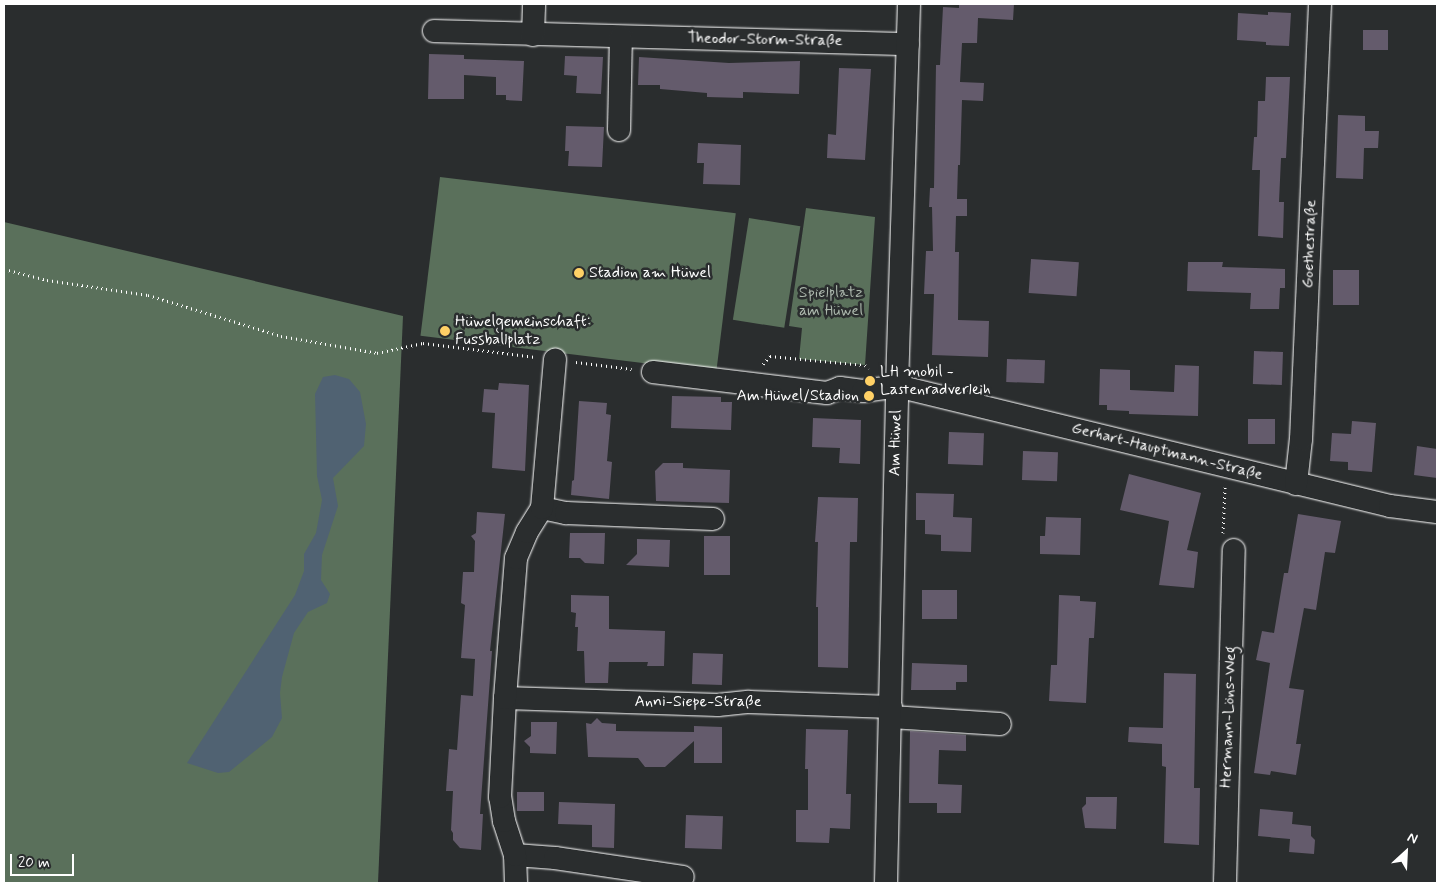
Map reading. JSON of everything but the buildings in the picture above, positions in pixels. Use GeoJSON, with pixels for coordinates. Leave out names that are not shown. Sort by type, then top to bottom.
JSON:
{"type":"FeatureCollection","features":[{"type":"Feature","properties":{"kind":"street"},"geometry":{"type":"LineString","coordinates":[[533,35],[534,4]]}},
{"type":"Feature","properties":{"kind":"street","name":"Am Hüwel"},"geometry":{"type":"LineString","coordinates":[[886,883],[897,386],[909,4]]}},
{"type":"Feature","properties":{"kind":"street","name":"Goethestraße"},"geometry":{"type":"LineString","coordinates":[[1296,484],[1301,439],[1320,4]]}},
{"type":"Feature","properties":{"kind":"street","name":"Theodor-Storm-Straße"},"geometry":{"type":"LineString","coordinates":[[434,31],[908,44]]}},
{"type":"Feature","properties":{"kind":"street"},"geometry":{"type":"LineString","coordinates":[[619,130],[621,37]]}},
{"type":"Feature","properties":{"kind":"street"},"geometry":{"type":"LineString","coordinates":[[516,883],[515,855],[504,821],[500,797],[504,698],[516,558],[542,508],[555,360]]}},
{"type":"Feature","properties":{"kind":"street"},"geometry":{"type":"LineString","coordinates":[[653,372],[827,393],[840,388],[862,391],[897,386]]}},
{"type":"Feature","properties":{"kind":"street","name":"Gerhart-Hauptmann-Straße"},"geometry":{"type":"LineString","coordinates":[[897,386],[1390,506],[1437,512]]}},
{"type":"Feature","properties":{"kind":"street"},"geometry":{"type":"LineString","coordinates":[[542,508],[566,513],[713,519]]}},
{"type":"Feature","properties":{"kind":"street","name":"Hermann-Löns-Weg"},"geometry":{"type":"LineString","coordinates":[[1225,883],[1234,550]]}},
{"type":"Feature","properties":{"kind":"street","name":"Anni-Siepe-Straße"},"geometry":{"type":"LineString","coordinates":[[504,698],[718,705],[749,702],[891,712],[1000,724]]}},
{"type":"Feature","properties":{"kind":"street"},"geometry":{"type":"LineString","coordinates":[[515,855],[556,858],[684,877]]}},
{"type":"Feature","properties":{"kind":"path"},"geometry":{"type":"LineString","coordinates":[[4,269],[47,280],[148,296],[281,336],[377,353],[423,343],[653,372]]}},
{"type":"Feature","properties":{"kind":"path"},"geometry":{"type":"LineString","coordinates":[[744,384],[770,356],[865,365],[897,386]]}},
{"type":"Feature","properties":{"kind":"path"},"geometry":{"type":"LineString","coordinates":[[1226,465],[1222,530],[1234,550]]}},
{"type":"Feature","properties":{"kind":"green space","name":"Stadion am Hüwel"},"geometry":{"type":"Polygon","coordinates":[[[440,177],[736,213],[716,372],[421,336],[440,177]]]}},
{"type":"Feature","properties":{"kind":"green space","name":"Spielplatz am Hüwel"},"geometry":{"type":"Polygon","coordinates":[[[806,208],[875,217],[865,365],[799,359],[802,328],[789,326],[806,208]]]}},
{"type":"Feature","properties":{"kind":"green space"},"geometry":{"type":"Polygon","coordinates":[[[749,218],[800,226],[784,328],[733,320],[749,218]]]}},
{"type":"Feature","properties":{"kind":"green space"},"geometry":{"type":"Polygon","coordinates":[[[4,222],[403,316],[378,883],[4,883],[4,222]]]}},
{"type":"Feature","properties":{"kind":"water"},"geometry":{"type":"Polygon","coordinates":[[[335,375],[349,379],[360,392],[366,424],[364,446],[333,478],[338,506],[322,555],[321,580],[330,594],[327,603],[308,612],[294,633],[282,677],[280,693],[282,718],[272,737],[229,772],[218,773],[187,763],[295,595],[304,571],[304,554],[316,533],[322,500],[317,476],[315,394],[323,377],[335,375]]]}},
{"type":"Feature","properties":{"kind":"place","name":"Stadion am Hüwel"},"geometry":{"type":"Point","coordinates":[579,273]}},
{"type":"Feature","properties":{"kind":"place","name":"Hüwelgemeinschaft: Fussballplatz"},"geometry":{"type":"Point","coordinates":[445,331]}},
{"type":"Feature","properties":{"kind":"place","name":"LH mobil - Lastenradverleih"},"geometry":{"type":"Point","coordinates":[870,381]}},
{"type":"Feature","properties":{"kind":"place","name":"Am Hüwel/Stadion"},"geometry":{"type":"Point","coordinates":[869,396]}}]}
